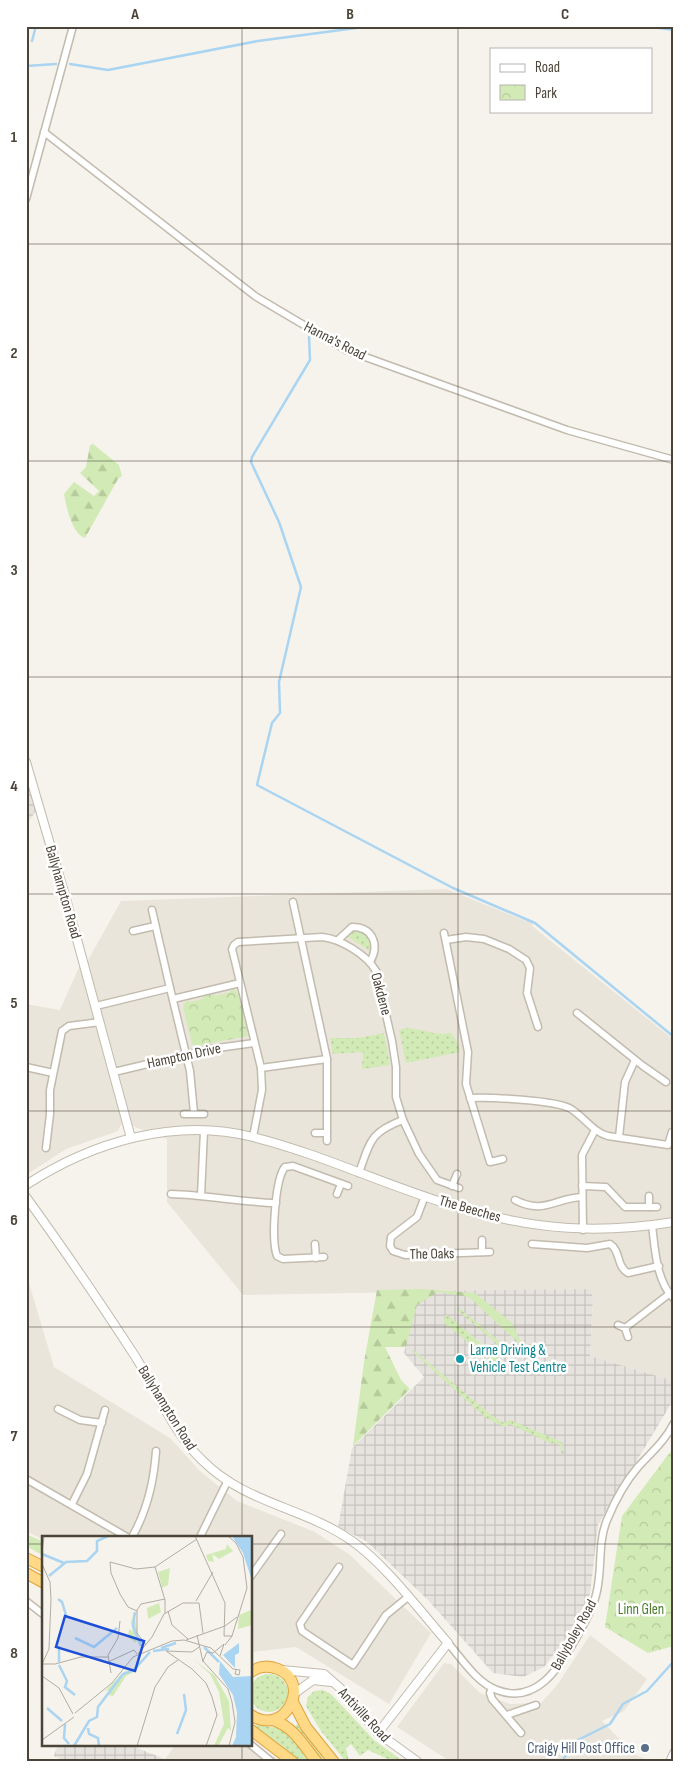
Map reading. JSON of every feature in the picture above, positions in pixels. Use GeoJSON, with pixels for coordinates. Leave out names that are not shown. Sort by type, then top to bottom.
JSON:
{"type":"FeatureCollection","features":[{"type":"Feature","properties":{"kind":"highway"},"geometry":{"type":"LineString","coordinates":[[26,1558],[42,1566]]}},
{"type":"Feature","properties":{"kind":"highway"},"geometry":{"type":"LineString","coordinates":[[26,1573],[42,1582]]}},
{"type":"Feature","properties":{"kind":"highway"},"geometry":{"type":"LineString","coordinates":[[252,1672],[264,1666],[282,1670],[293,1684],[294,1697],[306,1727],[334,1762]]}},
{"type":"Feature","properties":{"kind":"highway"},"geometry":{"type":"LineString","coordinates":[[252,1715],[264,1721],[273,1720],[285,1714],[294,1697]]}},
{"type":"Feature","properties":{"kind":"highway"},"geometry":{"type":"LineString","coordinates":[[273,1720],[285,1724],[293,1731],[316,1762]]}},
{"type":"Feature","properties":{"kind":"highway"},"geometry":{"type":"LineString","coordinates":[[252,1731],[293,1762]]}},
{"type":"Feature","properties":{"kind":"street"},"geometry":{"type":"LineString","coordinates":[[26,199],[73,26]]}},
{"type":"Feature","properties":{"kind":"street","name":"Hanna's Road"},"geometry":{"type":"LineString","coordinates":[[44,132],[248,292],[346,350],[568,430],[674,460]]}},
{"type":"Feature","properties":{"kind":"street","name":"Ballyhampton Road"},"geometry":{"type":"LineString","coordinates":[[26,762],[96,1006],[131,1138]]}},
{"type":"Feature","properties":{"kind":"street"},"geometry":{"type":"LineString","coordinates":[[293,902],[327,1059],[327,1141]]}},
{"type":"Feature","properties":{"kind":"street"},"geometry":{"type":"LineString","coordinates":[[152,910],[187,1055],[192,1080],[194,1113]]}},
{"type":"Feature","properties":{"kind":"street"},"geometry":{"type":"LineString","coordinates":[[133,931],[155,926]]}},
{"type":"Feature","properties":{"kind":"street"},"geometry":{"type":"LineString","coordinates":[[338,940],[349,928],[357,927],[367,931],[374,938],[375,946],[370,962]]}},
{"type":"Feature","properties":{"kind":"street"},"geometry":{"type":"LineString","coordinates":[[444,933],[468,1052],[465,1073],[470,1098],[490,1162],[503,1159]]}},
{"type":"Feature","properties":{"kind":"street","name":"Oakdene"},"geometry":{"type":"LineString","coordinates":[[240,983],[232,949],[234,944],[238,942],[322,937],[338,940],[370,962],[376,971],[381,989],[396,1067],[396,1097],[403,1120],[419,1154],[432,1174],[441,1183],[456,1187],[457,1174]]}},
{"type":"Feature","properties":{"kind":"street"},"geometry":{"type":"LineString","coordinates":[[446,940],[466,937],[484,939],[508,949],[526,960],[530,968],[526,993],[538,1027]]}},
{"type":"Feature","properties":{"kind":"street"},"geometry":{"type":"LineString","coordinates":[[172,999],[240,983],[261,1068],[262,1090],[253,1137]]}},
{"type":"Feature","properties":{"kind":"street"},"geometry":{"type":"LineString","coordinates":[[96,1006],[170,988]]}},
{"type":"Feature","properties":{"kind":"street"},"geometry":{"type":"LineString","coordinates":[[577,1013],[635,1060],[666,1082]]}},
{"type":"Feature","properties":{"kind":"street"},"geometry":{"type":"LineString","coordinates":[[46,1148],[53,1073],[62,1031],[69,1026],[100,1022]]}},
{"type":"Feature","properties":{"kind":"street","name":"Hampton Drive"},"geometry":{"type":"LineString","coordinates":[[114,1072],[187,1055],[254,1043]]}},
{"type":"Feature","properties":{"kind":"street"},"geometry":{"type":"LineString","coordinates":[[261,1068],[327,1059]]}},
{"type":"Feature","properties":{"kind":"street"},"geometry":{"type":"LineString","coordinates":[[619,1138],[625,1082],[635,1060]]}},
{"type":"Feature","properties":{"kind":"street"},"geometry":{"type":"LineString","coordinates":[[26,1067],[53,1073]]}},
{"type":"Feature","properties":{"kind":"street"},"geometry":{"type":"LineString","coordinates":[[470,1098],[494,1098],[563,1105],[572,1109],[595,1130],[605,1136],[668,1145],[672,1132]]}},
{"type":"Feature","properties":{"kind":"street"},"geometry":{"type":"LineString","coordinates":[[184,1114],[204,1114]]}},
{"type":"Feature","properties":{"kind":"street"},"geometry":{"type":"LineString","coordinates":[[359,1173],[375,1135],[384,1128],[403,1120]]}},
{"type":"Feature","properties":{"kind":"street"},"geometry":{"type":"LineString","coordinates":[[583,1230],[582,1155],[595,1130]]}},
{"type":"Feature","properties":{"kind":"street"},"geometry":{"type":"LineString","coordinates":[[201,1195],[204,1131]]}},
{"type":"Feature","properties":{"kind":"street","name":"The Beeches"},"geometry":{"type":"LineString","coordinates":[[26,1185],[78,1156],[131,1138],[166,1133],[204,1131],[253,1137],[426,1196],[502,1219],[544,1227],[583,1230],[674,1222]]}},
{"type":"Feature","properties":{"kind":"street"},"geometry":{"type":"LineString","coordinates":[[315,1133],[327,1133]]}},
{"type":"Feature","properties":{"kind":"street"},"geometry":{"type":"LineString","coordinates":[[324,1257],[283,1259],[277,1256],[275,1250],[276,1203],[281,1173],[286,1166],[295,1167],[348,1186]]}},
{"type":"Feature","properties":{"kind":"street"},"geometry":{"type":"LineString","coordinates":[[337,1194],[341,1184]]}},
{"type":"Feature","properties":{"kind":"street"},"geometry":{"type":"LineString","coordinates":[[582,1186],[606,1187],[625,1207],[657,1207]]}},
{"type":"Feature","properties":{"kind":"street"},"geometry":{"type":"LineString","coordinates":[[171,1194],[201,1195],[244,1202],[276,1203]]}},
{"type":"Feature","properties":{"kind":"street","name":"The Oaks"},"geometry":{"type":"LineString","coordinates":[[426,1196],[417,1217],[390,1237],[390,1246],[393,1251],[405,1255],[490,1252]]}},
{"type":"Feature","properties":{"kind":"street"},"geometry":{"type":"LineString","coordinates":[[649,1196],[650,1207]]}},
{"type":"Feature","properties":{"kind":"street","name":"Ballyhampton Road"},"geometry":{"type":"LineString","coordinates":[[26,1197],[133,1354],[187,1442],[202,1461],[227,1482],[337,1532],[352,1541],[408,1597],[448,1643]]}},
{"type":"Feature","properties":{"kind":"street","name":"The Beeches"},"geometry":{"type":"LineString","coordinates":[[515,1200],[528,1206],[548,1206],[567,1198],[582,1197]]}},
{"type":"Feature","properties":{"kind":"street"},"geometry":{"type":"LineString","coordinates":[[625,1328],[672,1296],[659,1266],[652,1225]]}},
{"type":"Feature","properties":{"kind":"street"},"geometry":{"type":"LineString","coordinates":[[482,1240],[482,1252]]}},
{"type":"Feature","properties":{"kind":"street"},"geometry":{"type":"LineString","coordinates":[[315,1244],[316,1258]]}},
{"type":"Feature","properties":{"kind":"street"},"geometry":{"type":"LineString","coordinates":[[532,1244],[587,1248],[610,1244],[615,1248],[622,1268],[628,1273],[659,1266]]}},
{"type":"Feature","properties":{"kind":"street"},"geometry":{"type":"LineString","coordinates":[[618,1325],[625,1328],[628,1337]]}},
{"type":"Feature","properties":{"kind":"street"},"geometry":{"type":"LineString","coordinates":[[58,1409],[80,1420],[102,1423]]}},
{"type":"Feature","properties":{"kind":"street"},"geometry":{"type":"LineString","coordinates":[[72,1504],[85,1480],[105,1410]]}},
{"type":"Feature","properties":{"kind":"street","name":"Ballyboley Road"},"geometry":{"type":"LineString","coordinates":[[492,1688],[512,1693],[527,1691],[542,1685],[555,1672],[581,1630],[596,1596],[599,1581],[600,1547],[607,1520],[637,1469],[673,1425]]}},
{"type":"Feature","properties":{"kind":"street"},"geometry":{"type":"LineString","coordinates":[[133,1536],[143,1516],[155,1465],[156,1451]]}},
{"type":"Feature","properties":{"kind":"street"},"geometry":{"type":"LineString","coordinates":[[26,1479],[125,1536]]}},
{"type":"Feature","properties":{"kind":"street"},"geometry":{"type":"LineString","coordinates":[[200,1536],[227,1482]]}},
{"type":"Feature","properties":{"kind":"street"},"geometry":{"type":"LineString","coordinates":[[252,1575],[281,1534]]}},
{"type":"Feature","properties":{"kind":"street"},"geometry":{"type":"LineString","coordinates":[[339,1567],[300,1624],[302,1631],[353,1665],[386,1615],[408,1597]]}},
{"type":"Feature","properties":{"kind":"street"},"geometry":{"type":"LineString","coordinates":[[26,1601],[42,1613]]}},
{"type":"Feature","properties":{"kind":"street"},"geometry":{"type":"LineString","coordinates":[[378,1733],[448,1643],[492,1688],[490,1693],[492,1699],[521,1733]]}},
{"type":"Feature","properties":{"kind":"street","name":"Antiville Road"},"geometry":{"type":"LineString","coordinates":[[282,1670],[317,1672],[335,1684],[378,1733],[418,1762]]}},
{"type":"Feature","properties":{"kind":"street","name":"Antiville Road"},"geometry":{"type":"LineString","coordinates":[[294,1697],[313,1680],[326,1680],[335,1684]]}},
{"type":"Feature","properties":{"kind":"street"},"geometry":{"type":"LineString","coordinates":[[507,1715],[536,1705]]}},
{"type":"Feature","properties":{"kind":"street"},"geometry":{"type":"LineString","coordinates":[[252,1746],[272,1762]]}},
{"type":"Feature","properties":{"kind":"street"},"geometry":{"type":"LineString","coordinates":[[670,1762],[674,1753]]}},
{"type":"Feature","properties":{"kind":"shaded area"},"geometry":{"type":"Polygon","coordinates":[[[26,776],[36,811],[26,825],[26,776]]]}},
{"type":"Feature","properties":{"kind":"shaded area"},"geometry":{"type":"Polygon","coordinates":[[[446,889],[526,921],[527,919],[534,922],[532,926],[674,1040],[674,1381],[590,1356],[593,1298],[589,1289],[243,1295],[167,1202],[167,1139],[130,1125],[87,962],[121,901],[446,889]]]}},
{"type":"Feature","properties":{"kind":"shaded area"},"geometry":{"type":"Polygon","coordinates":[[[82,965],[123,1121],[118,1131],[66,1149],[26,1175],[26,1004],[60,1010],[79,967],[82,965]]]}},
{"type":"Feature","properties":{"kind":"shaded area"},"geometry":{"type":"Polygon","coordinates":[[[26,1273],[54,1367],[170,1438],[200,1471],[237,1501],[315,1532],[350,1555],[431,1633],[389,1704],[296,1647],[252,1652],[252,1536],[42,1536],[42,1539],[26,1531],[26,1273]]]}},
{"type":"Feature","properties":{"kind":"shaded area"},"geometry":{"type":"Polygon","coordinates":[[[590,1289],[593,1298],[590,1356],[674,1381],[674,1399],[598,1525],[590,1594],[567,1637],[544,1667],[523,1677],[493,1673],[427,1599],[366,1541],[338,1527],[352,1448],[424,1377],[404,1353],[417,1303],[438,1291],[590,1289]]]}},
{"type":"Feature","properties":{"kind":"shaded area"},"geometry":{"type":"Polygon","coordinates":[[[590,1635],[647,1679],[624,1711],[602,1721],[634,1754],[651,1762],[451,1762],[397,1727],[444,1663],[451,1664],[480,1693],[510,1704],[541,1703],[558,1684],[590,1635]]]}},
{"type":"Feature","properties":{"kind":"shaded area"},"geometry":{"type":"Polygon","coordinates":[[[57,1746],[132,1746],[172,1762],[67,1762],[54,1756],[57,1746]]]}},
{"type":"Feature","properties":{"kind":"shaded area"},"geometry":{"type":"Polygon","coordinates":[[[175,1746],[248,1746],[269,1762],[172,1762],[165,1759],[175,1746]]]}},
{"type":"Feature","properties":{"kind":"green space"},"geometry":{"type":"Polygon","coordinates":[[[93,444],[119,465],[122,476],[118,479],[85,538],[80,535],[73,525],[64,494],[74,482],[94,496],[99,491],[80,473],[86,467],[90,445],[93,444]]]}},
{"type":"Feature","properties":{"kind":"green space"},"geometry":{"type":"Polygon","coordinates":[[[351,930],[364,931],[373,941],[373,953],[345,935],[351,930]]]}},
{"type":"Feature","properties":{"kind":"green space"},"geometry":{"type":"Polygon","coordinates":[[[233,988],[238,993],[248,1036],[196,1046],[192,1044],[183,1006],[187,1000],[190,1002],[203,999],[205,995],[212,994],[216,996],[230,992],[233,988]]]}},
{"type":"Feature","properties":{"kind":"green space"},"geometry":{"type":"Polygon","coordinates":[[[407,1028],[442,1034],[450,1032],[457,1042],[460,1052],[406,1063],[399,1030],[407,1028]]]}},
{"type":"Feature","properties":{"kind":"green space"},"geometry":{"type":"Polygon","coordinates":[[[384,1033],[390,1065],[362,1069],[363,1052],[333,1054],[330,1038],[358,1038],[384,1033]]]}},
{"type":"Feature","properties":{"kind":"green space"},"geometry":{"type":"Polygon","coordinates":[[[421,1289],[475,1293],[512,1323],[523,1347],[469,1297],[438,1292],[417,1305],[406,1347],[385,1347],[401,1380],[410,1389],[353,1446],[364,1362],[377,1290],[421,1289]]]}},
{"type":"Feature","properties":{"kind":"green space"},"geometry":{"type":"Polygon","coordinates":[[[459,1308],[512,1353],[508,1353],[457,1310],[459,1308]]]}},
{"type":"Feature","properties":{"kind":"green space"},"geometry":{"type":"Polygon","coordinates":[[[445,1315],[449,1316],[501,1361],[499,1367],[444,1323],[445,1315]]]}},
{"type":"Feature","properties":{"kind":"green space"},"geometry":{"type":"Polygon","coordinates":[[[411,1350],[416,1352],[492,1416],[504,1423],[510,1420],[562,1442],[564,1454],[561,1453],[561,1446],[554,1442],[552,1444],[510,1424],[505,1427],[486,1418],[411,1350]]]}},
{"type":"Feature","properties":{"kind":"green space","name":"Linn Glen"},"geometry":{"type":"Polygon","coordinates":[[[674,1447],[674,1646],[648,1653],[605,1627],[622,1516],[674,1447]]]}},
{"type":"Feature","properties":{"kind":"green space"},"geometry":{"type":"Polygon","coordinates":[[[26,1534],[42,1541],[42,1555],[26,1546],[26,1534]]]}},
{"type":"Feature","properties":{"kind":"green space"},"geometry":{"type":"Polygon","coordinates":[[[262,1675],[276,1675],[287,1686],[287,1700],[276,1711],[262,1711],[252,1701],[252,1685],[262,1675]]]}},
{"type":"Feature","properties":{"kind":"green space"},"geometry":{"type":"Polygon","coordinates":[[[323,1690],[331,1694],[374,1740],[404,1762],[394,1762],[368,1750],[360,1756],[351,1744],[346,1748],[349,1762],[346,1762],[321,1731],[306,1706],[308,1697],[314,1691],[323,1690]]]}},
{"type":"Feature","properties":{"kind":"green space"},"geometry":{"type":"Polygon","coordinates":[[[297,1724],[324,1757],[320,1760],[295,1726],[297,1724]]]}},
{"type":"Feature","properties":{"kind":"green space"},"geometry":{"type":"Polygon","coordinates":[[[254,1725],[281,1728],[288,1732],[311,1762],[298,1762],[254,1725]]]}},
{"type":"Feature","properties":{"kind":"waterway"},"geometry":{"type":"LineString","coordinates":[[32,41],[36,26]]}},
{"type":"Feature","properties":{"kind":"waterway"},"geometry":{"type":"LineString","coordinates":[[70,64],[108,70],[258,41],[371,26]]}},
{"type":"Feature","properties":{"kind":"waterway"},"geometry":{"type":"LineString","coordinates":[[644,26],[674,30]]}},
{"type":"Feature","properties":{"kind":"waterway"},"geometry":{"type":"LineString","coordinates":[[26,66],[56,64]]}},
{"type":"Feature","properties":{"kind":"waterway"},"geometry":{"type":"LineString","coordinates":[[309,337],[310,360],[252,457],[251,462],[279,522],[301,587],[279,682],[280,713],[272,723],[257,785],[453,888],[535,923],[674,1037]]}},
{"type":"Feature","properties":{"kind":"waterway"},"geometry":{"type":"LineString","coordinates":[[564,1758],[578,1740],[610,1724],[623,1704],[647,1691],[674,1661]]}},
{"type":"Feature","properties":{"kind":"waterway"},"geometry":{"type":"LineString","coordinates":[[26,1758],[33,1762]]}},
{"type":"Feature","properties":{"kind":"place","name":"Larne Driving & Vehicle Test Centre"},"geometry":{"type":"Point","coordinates":[460,1359]}},
{"type":"Feature","properties":{"kind":"place","name":"Craigy Hill Post Office"},"geometry":{"type":"Point","coordinates":[645,1748]}}]}
